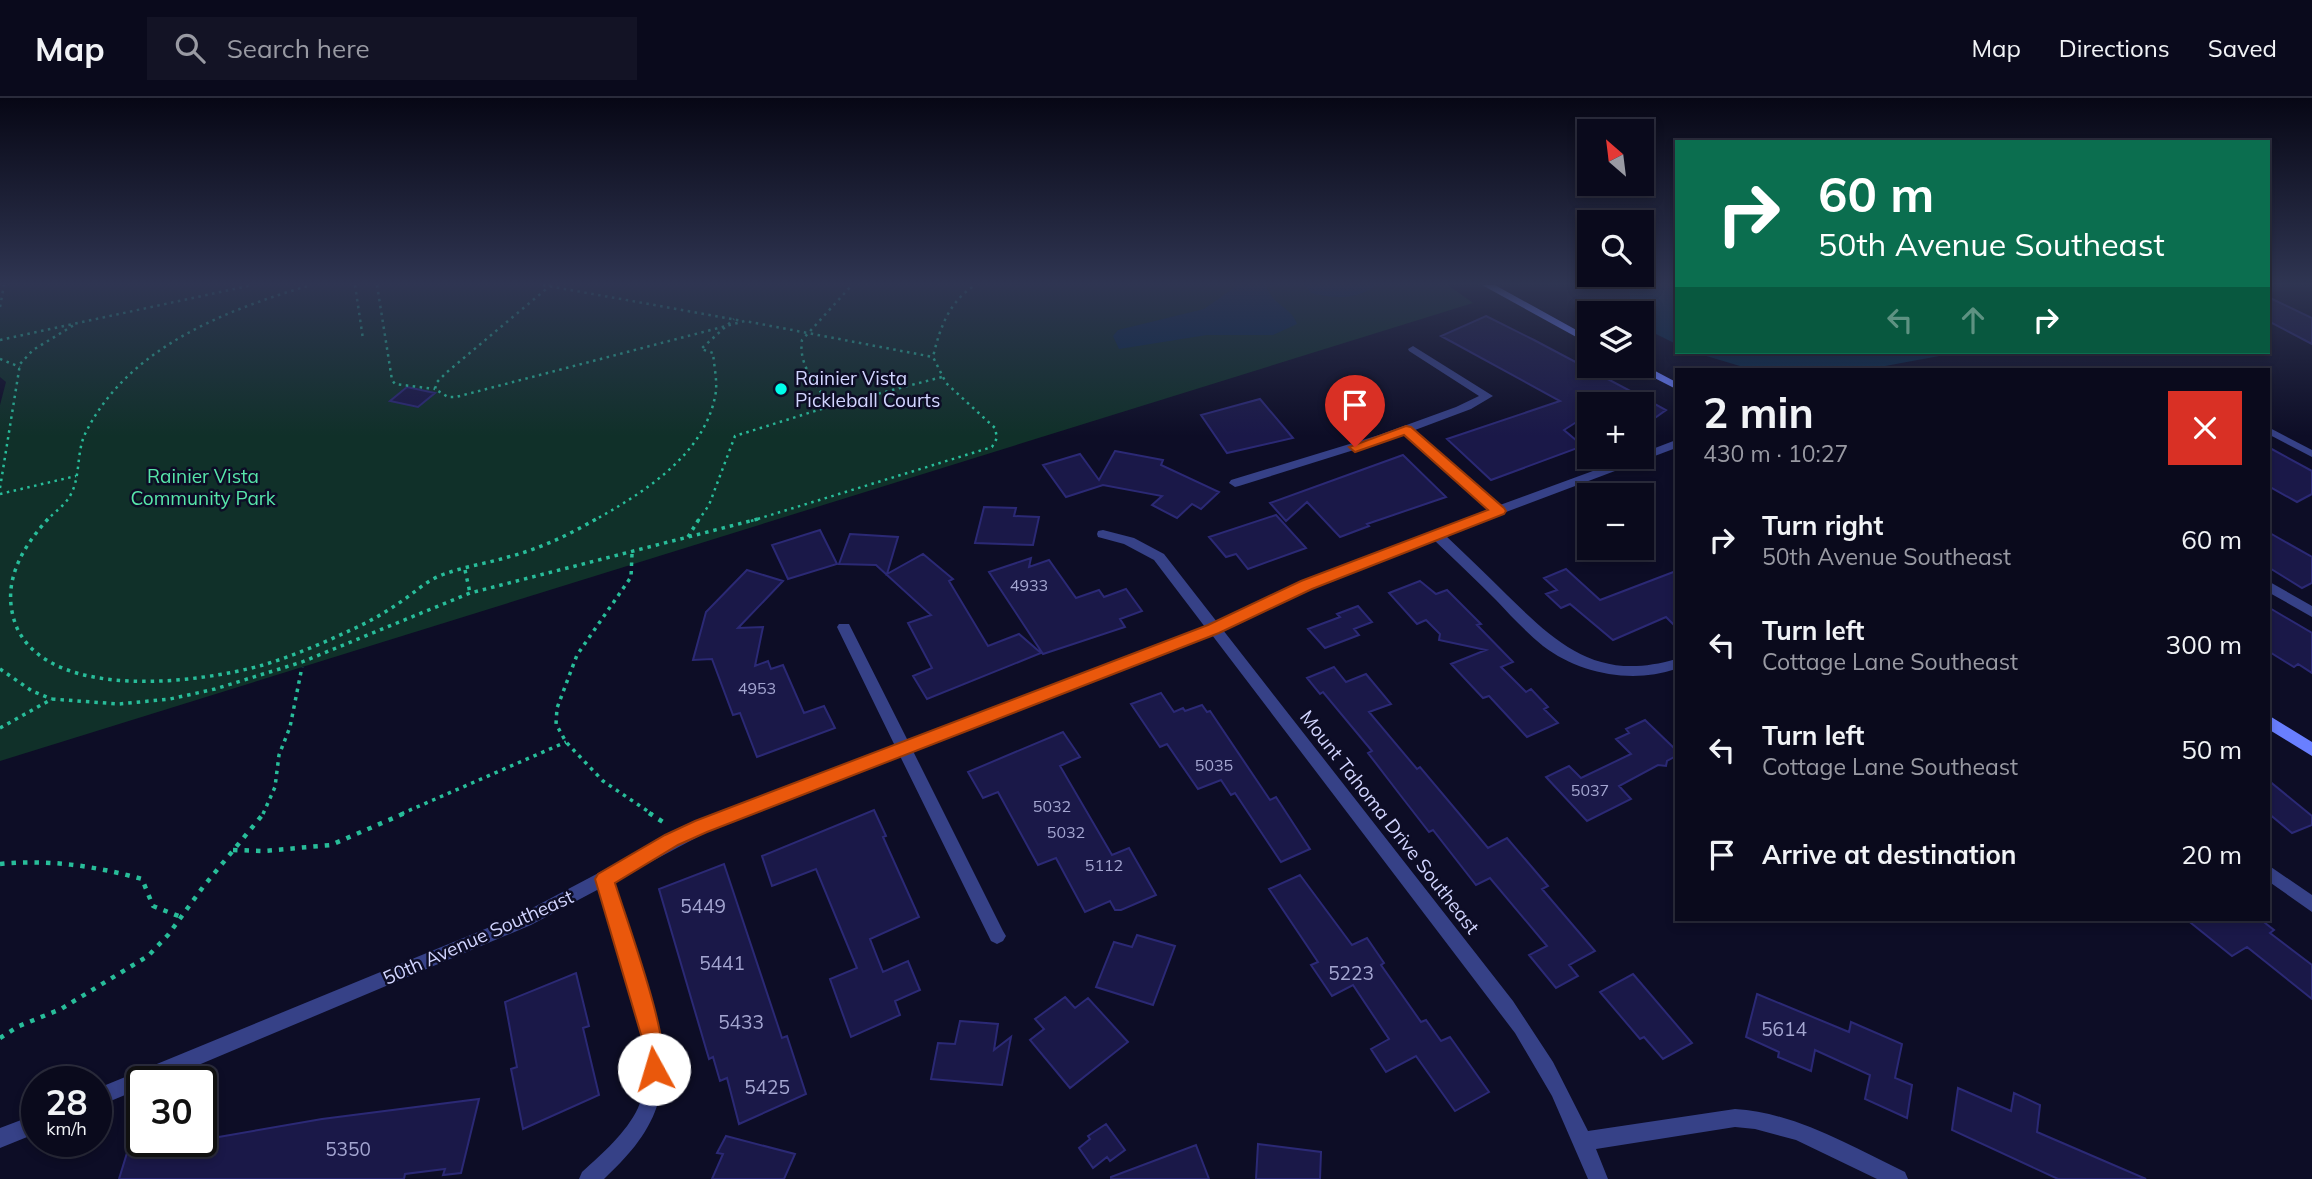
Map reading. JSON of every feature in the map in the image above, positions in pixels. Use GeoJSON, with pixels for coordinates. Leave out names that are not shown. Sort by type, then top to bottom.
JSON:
{"type":"FeatureCollection","features":[{"type":"Feature","properties":{"kind":"main road"},"geometry":{"type":"LineString","coordinates":[[1654,375],[1675,385]]}},
{"type":"Feature","properties":{"kind":"main road"},"geometry":{"type":"LineString","coordinates":[[2270,722],[2312,750]]}},
{"type":"Feature","properties":{"kind":"street"},"geometry":{"type":"LineString","coordinates":[[1235,483],[1307,460],[1330,456],[1406,430],[1487,396],[1413,349]]}},
{"type":"Feature","properties":{"kind":"street"},"geometry":{"type":"LineString","coordinates":[[1406,430],[1499,511]]}},
{"type":"Feature","properties":{"kind":"street","name":"50th Avenue Southeast"},"geometry":{"type":"LineString","coordinates":[[112,1091],[525,920],[671,840],[701,827],[1214,629],[1307,585],[1436,534],[1675,444]]}},
{"type":"Feature","properties":{"kind":"street","name":"Mount Tahoma Drive Southeast"},"geometry":{"type":"LineString","coordinates":[[1103,534],[1129,541],[1159,557],[1531,1040],[1583,1141],[1598,1179]]}},
{"type":"Feature","properties":{"kind":"street"},"geometry":{"type":"LineString","coordinates":[[1436,534],[1557,649],[1608,668],[1639,672],[1666,669],[1675,664]]}},
{"type":"Feature","properties":{"kind":"street"},"geometry":{"type":"LineString","coordinates":[[2270,587],[2312,612]]}},
{"type":"Feature","properties":{"kind":"street"},"geometry":{"type":"LineString","coordinates":[[844,627],[997,936]]}},
{"type":"Feature","properties":{"kind":"street"},"geometry":{"type":"LineString","coordinates":[[2270,874],[2312,905]]}},
{"type":"Feature","properties":{"kind":"street"},"geometry":{"type":"LineString","coordinates":[[589,1179],[616,1154],[638,1126],[649,1103],[654,1069],[652,1038],[604,879]]}},
{"type":"Feature","properties":{"kind":"street"},"geometry":{"type":"LineString","coordinates":[[1583,1141],[1735,1118],[1756,1118],[1779,1124],[1898,1179]]}},
{"type":"Feature","properties":{"kind":"street"},"geometry":{"type":"LineString","coordinates":[[0,1138],[21,1129]]}},
{"type":"Feature","properties":{"kind":"lane"},"geometry":{"type":"LineString","coordinates":[[2270,431],[2312,453]]}},
{"type":"Feature","properties":{"kind":"path"},"geometry":{"type":"LineString","coordinates":[[0,340],[21,335]]}},
{"type":"Feature","properties":{"kind":"path"},"geometry":{"type":"LineString","coordinates":[[0,488],[24,356],[57,335]]}},
{"type":"Feature","properties":{"kind":"path"},"geometry":{"type":"LineString","coordinates":[[186,335],[142,365],[106,398],[84,434],[72,497],[37,531],[10,577],[10,614],[17,632],[30,649],[65,670],[117,681],[153,682],[252,668],[338,636],[384,613],[429,580],[515,555],[591,522],[636,495],[673,465],[696,439],[717,395],[713,353],[701,349],[716,335]]}},
{"type":"Feature","properties":{"kind":"path"},"geometry":{"type":"LineString","coordinates":[[385,335],[392,380],[395,384],[435,388],[448,397],[688,335]]}},
{"type":"Feature","properties":{"kind":"path"},"geometry":{"type":"LineString","coordinates":[[435,388],[447,372],[491,335]]}},
{"type":"Feature","properties":{"kind":"path"},"geometry":{"type":"LineString","coordinates":[[806,335],[800,347],[801,355],[831,406]]}},
{"type":"Feature","properties":{"kind":"path"},"geometry":{"type":"LineString","coordinates":[[815,335],[933,357]]}},
{"type":"Feature","properties":{"kind":"path"},"geometry":{"type":"LineString","coordinates":[[0,669],[32,691],[52,699],[118,704],[170,699],[215,689],[302,662],[470,593],[632,554],[793,510],[992,447],[997,438],[995,428],[942,377],[933,357],[938,335]]}},
{"type":"Feature","properties":{"kind":"path"},"geometry":{"type":"LineString","coordinates":[[0,359],[20,367]]}},
{"type":"Feature","properties":{"kind":"path"},"geometry":{"type":"LineString","coordinates":[[687,538],[709,505],[735,436],[831,406],[942,377]]}},
{"type":"Feature","properties":{"kind":"path"},"geometry":{"type":"LineString","coordinates":[[0,494],[76,476]]}},
{"type":"Feature","properties":{"kind":"path"},"geometry":{"type":"LineString","coordinates":[[632,554],[631,577],[577,655],[557,708],[556,724],[566,742],[603,781],[666,824]]}},
{"type":"Feature","properties":{"kind":"path"},"geometry":{"type":"LineString","coordinates":[[465,570],[470,593]]}},
{"type":"Feature","properties":{"kind":"path"},"geometry":{"type":"LineString","coordinates":[[0,1038],[19,1026],[61,1009],[148,956],[181,916],[263,815],[275,787],[279,755],[290,727],[302,667]]}},
{"type":"Feature","properties":{"kind":"path"},"geometry":{"type":"LineString","coordinates":[[0,728],[52,699]]}},
{"type":"Feature","properties":{"kind":"path"},"geometry":{"type":"LineString","coordinates":[[233,850],[264,851],[331,845],[566,742]]}},
{"type":"Feature","properties":{"kind":"path"},"geometry":{"type":"LineString","coordinates":[[0,864],[47,861],[111,870],[142,879],[153,906],[181,916]]}},
{"type":"Feature","properties":{"kind":"green space","name":"Rainier Vista Community Park"},"geometry":{"type":"Polygon","coordinates":[[[0,335],[1369,335],[0,761],[0,405],[6,382],[0,377],[0,335]]]}},
{"type":"Feature","properties":{"kind":"water"},"geometry":{"type":"Polygon","coordinates":[[[1113,335],[1204,335],[1119,349],[1113,335]]]}},
{"type":"Feature","properties":{"kind":"water"},"geometry":{"type":"Polygon","coordinates":[[[1659,335],[1675,335],[1675,344],[1659,335]]]}},
{"type":"Feature","properties":{"kind":"water"},"geometry":{"type":"Polygon","coordinates":[[[1700,354],[1950,354],[1874,368],[1747,368],[1700,354]]]}},
{"type":"Feature","properties":{"kind":"building"},"geometry":{"type":"Polygon","coordinates":[[[1525,335],[1577,363],[1577,378],[1606,378],[1632,392],[1577,392],[1577,422],[1564,430],[1577,441],[1577,448],[1491,480],[1447,439],[1560,401],[1441,336],[1525,335]]]}},
{"type":"Feature","properties":{"kind":"building"},"geometry":{"type":"Polygon","coordinates":[[[2296,335],[2312,335],[2312,344],[2296,335]]]}},
{"type":"Feature","properties":{"kind":"building"},"geometry":{"type":"Polygon","coordinates":[[[407,387],[435,393],[418,407],[390,401],[407,387]]]}},
{"type":"Feature","properties":{"kind":"building"},"geometry":{"type":"Polygon","coordinates":[[[1260,399],[1293,438],[1227,453],[1201,415],[1260,399]]]}},
{"type":"Feature","properties":{"kind":"building"},"geometry":{"type":"Polygon","coordinates":[[[1654,404],[1666,410],[1654,418],[1654,404]]]}},
{"type":"Feature","properties":{"kind":"building"},"geometry":{"type":"Polygon","coordinates":[[[2270,448],[2312,471],[2312,494],[2297,502],[2270,487],[2270,448]]]}},
{"type":"Feature","properties":{"kind":"building"},"geometry":{"type":"Polygon","coordinates":[[[1115,451],[1163,460],[1161,465],[1219,492],[1201,509],[1192,504],[1177,518],[1152,505],[1162,496],[1103,485],[1066,497],[1043,465],[1080,454],[1099,480],[1115,451]]]}},
{"type":"Feature","properties":{"kind":"building"},"geometry":{"type":"Polygon","coordinates":[[[1403,455],[1446,497],[1367,524],[1369,526],[1340,537],[1307,502],[1286,521],[1270,503],[1403,455]]]}},
{"type":"Feature","properties":{"kind":"building"},"geometry":{"type":"Polygon","coordinates":[[[984,507],[1016,508],[1014,516],[1039,517],[1033,545],[975,543],[984,507]]]}},
{"type":"Feature","properties":{"kind":"building"},"geometry":{"type":"Polygon","coordinates":[[[1276,515],[1306,548],[1248,569],[1236,554],[1226,557],[1209,537],[1276,515]]]}},
{"type":"Feature","properties":{"kind":"building"},"geometry":{"type":"Polygon","coordinates":[[[820,530],[837,564],[788,579],[772,545],[820,530]]]}},
{"type":"Feature","properties":{"kind":"building"},"geometry":{"type":"Polygon","coordinates":[[[2270,533],[2312,557],[2312,583],[2302,588],[2270,568],[2270,533]]]}},
{"type":"Feature","properties":{"kind":"building"},"geometry":{"type":"Polygon","coordinates":[[[850,534],[898,537],[887,574],[923,554],[953,579],[949,581],[988,646],[1019,634],[1041,653],[927,699],[913,676],[932,668],[908,623],[931,615],[876,565],[839,564],[850,534]]]}},
{"type":"Feature","properties":{"kind":"building"},"geometry":{"type":"Polygon","coordinates":[[[1031,558],[1029,567],[1049,560],[1076,598],[1099,590],[1104,597],[1126,589],[1142,611],[1120,619],[1125,627],[1043,654],[989,572],[1031,558]]]}},
{"type":"Feature","properties":{"kind":"building"},"geometry":{"type":"Polygon","coordinates":[[[1566,569],[1600,600],[1675,571],[1675,626],[1666,617],[1613,640],[1570,604],[1561,608],[1546,594],[1557,590],[1544,578],[1566,569]]]}},
{"type":"Feature","properties":{"kind":"building"},"geometry":{"type":"Polygon","coordinates":[[[747,570],[783,581],[738,628],[763,627],[755,666],[768,661],[771,669],[783,665],[804,713],[824,706],[835,728],[757,757],[740,713],[733,715],[712,659],[693,660],[706,612],[747,570]]]}},
{"type":"Feature","properties":{"kind":"building"},"geometry":{"type":"Polygon","coordinates":[[[1420,581],[1436,594],[1447,590],[1481,624],[1477,625],[1513,662],[1501,667],[1526,692],[1531,689],[1548,707],[1544,709],[1558,723],[1527,737],[1489,696],[1483,698],[1451,664],[1486,650],[1439,640],[1440,634],[1426,620],[1417,624],[1389,593],[1420,581]]]}},
{"type":"Feature","properties":{"kind":"building"},"geometry":{"type":"Polygon","coordinates":[[[1358,606],[1372,622],[1354,629],[1359,635],[1325,648],[1308,629],[1340,617],[1337,614],[1358,606]]]}},
{"type":"Feature","properties":{"kind":"building"},"geometry":{"type":"Polygon","coordinates":[[[2270,608],[2312,633],[2312,673],[2298,664],[2294,667],[2270,652],[2270,608]]]}},
{"type":"Feature","properties":{"kind":"building"},"geometry":{"type":"Polygon","coordinates":[[[1334,667],[1346,682],[1366,674],[1391,704],[1369,712],[1417,769],[1420,767],[1488,848],[1507,838],[1548,886],[1542,889],[1595,951],[1569,965],[1578,976],[1556,988],[1529,955],[1547,946],[1490,878],[1476,885],[1433,830],[1429,832],[1401,796],[1368,753],[1372,751],[1323,692],[1320,694],[1307,678],[1334,667]]]}},
{"type":"Feature","properties":{"kind":"building"},"geometry":{"type":"Polygon","coordinates":[[[1161,693],[1174,712],[1202,705],[1207,712],[1210,711],[1270,800],[1276,797],[1310,849],[1281,862],[1235,793],[1231,795],[1221,780],[1198,789],[1167,744],[1160,747],[1131,704],[1161,693]]]}},
{"type":"Feature","properties":{"kind":"building"},"geometry":{"type":"Polygon","coordinates":[[[1645,720],[1675,749],[1675,757],[1667,761],[1666,766],[1658,765],[1619,786],[1631,799],[1587,821],[1546,777],[1569,766],[1581,778],[1631,754],[1616,739],[1629,733],[1626,729],[1645,720]]]}},
{"type":"Feature","properties":{"kind":"building"},"geometry":{"type":"Polygon","coordinates":[[[1063,732],[1080,757],[1060,766],[1112,855],[1129,848],[1156,895],[1121,910],[1115,910],[1110,901],[1085,912],[1056,858],[1038,865],[998,792],[983,798],[968,772],[1063,732]]]}},
{"type":"Feature","properties":{"kind":"building"},"geometry":{"type":"Polygon","coordinates":[[[2270,782],[2312,816],[2312,825],[2292,833],[2270,815],[2270,782]]]}},
{"type":"Feature","properties":{"kind":"building"},"geometry":{"type":"Polygon","coordinates":[[[874,810],[886,836],[883,837],[919,917],[870,939],[883,972],[908,961],[920,990],[895,1001],[900,1015],[851,1037],[830,979],[857,968],[816,869],[772,886],[762,856],[874,810]]]}},
{"type":"Feature","properties":{"kind":"building"},"geometry":{"type":"Polygon","coordinates":[[[724,864],[782,1038],[787,1036],[806,1094],[739,1124],[727,1078],[720,1081],[713,1057],[709,1059],[659,889],[724,864]]]}},
{"type":"Feature","properties":{"kind":"building"},"geometry":{"type":"Polygon","coordinates":[[[1300,875],[1352,945],[1367,938],[1384,963],[1381,965],[1421,1022],[1426,1020],[1441,1041],[1450,1037],[1489,1092],[1455,1111],[1416,1056],[1386,1072],[1371,1049],[1389,1039],[1353,985],[1332,996],[1311,965],[1318,962],[1269,889],[1300,875]]]}},
{"type":"Feature","properties":{"kind":"building"},"geometry":{"type":"Polygon","coordinates":[[[2188,921],[2263,921],[2274,930],[2270,933],[2312,965],[2312,999],[2247,947],[2232,956],[2188,921]]]}},
{"type":"Feature","properties":{"kind":"building"},"geometry":{"type":"Polygon","coordinates":[[[1137,935],[1175,946],[1153,1005],[1096,987],[1114,942],[1132,947],[1137,935]]]}},
{"type":"Feature","properties":{"kind":"building"},"geometry":{"type":"Polygon","coordinates":[[[576,973],[589,1026],[583,1028],[599,1095],[523,1129],[511,1069],[517,1067],[505,1002],[576,973]]]}},
{"type":"Feature","properties":{"kind":"building"},"geometry":{"type":"Polygon","coordinates":[[[1633,974],[1692,1043],[1663,1059],[1644,1037],[1640,1039],[1600,992],[1633,974]]]}},
{"type":"Feature","properties":{"kind":"building"},"geometry":{"type":"Polygon","coordinates":[[[1757,994],[1849,1032],[1851,1022],[1902,1044],[1895,1078],[1912,1085],[1907,1118],[1865,1099],[1870,1075],[1815,1050],[1811,1071],[1778,1057],[1779,1052],[1746,1037],[1757,994]]]}},
{"type":"Feature","properties":{"kind":"building"},"geometry":{"type":"Polygon","coordinates":[[[1065,997],[1075,1008],[1088,998],[1128,1042],[1070,1088],[1030,1040],[1044,1029],[1035,1019],[1065,997]]]}},
{"type":"Feature","properties":{"kind":"building"},"geometry":{"type":"Polygon","coordinates":[[[960,1021],[998,1024],[994,1050],[1011,1037],[1002,1085],[931,1079],[938,1043],[955,1044],[960,1021]]]}},
{"type":"Feature","properties":{"kind":"building"},"geometry":{"type":"Polygon","coordinates":[[[1958,1088],[2011,1111],[2014,1093],[2040,1105],[2037,1132],[2146,1179],[2058,1179],[1952,1130],[1958,1088]]]}},
{"type":"Feature","properties":{"kind":"building"},"geometry":{"type":"Polygon","coordinates":[[[479,1099],[461,1173],[443,1175],[445,1169],[405,1174],[404,1179],[119,1179],[126,1156],[217,1157],[217,1137],[322,1119],[479,1099]]]}},
{"type":"Feature","properties":{"kind":"building"},"geometry":{"type":"Polygon","coordinates":[[[1106,1124],[1125,1150],[1110,1161],[1107,1157],[1093,1168],[1079,1148],[1090,1139],[1088,1136],[1106,1124]]]}},
{"type":"Feature","properties":{"kind":"building"},"geometry":{"type":"Polygon","coordinates":[[[726,1136],[795,1154],[784,1179],[712,1179],[723,1154],[717,1153],[726,1136]]]}},
{"type":"Feature","properties":{"kind":"building"},"geometry":{"type":"Polygon","coordinates":[[[1258,1144],[1321,1152],[1320,1179],[1256,1179],[1258,1144]]]}},
{"type":"Feature","properties":{"kind":"building"},"geometry":{"type":"Polygon","coordinates":[[[1196,1145],[1209,1179],[1111,1179],[1111,1177],[1196,1145]]]}},
{"type":"Feature","properties":{"kind":"place","name":"Rainier Vista Pickleball Courts"},"geometry":{"type":"Point","coordinates":[781,389]}},
{"type":"Feature","properties":{"kind":"route"},"geometry":{"type":"LineString","coordinates":[[654,1069],[652,1038],[604,879],[671,840],[701,827],[1214,629],[1307,585],[1499,511],[1406,430],[1355,447]]}}]}
